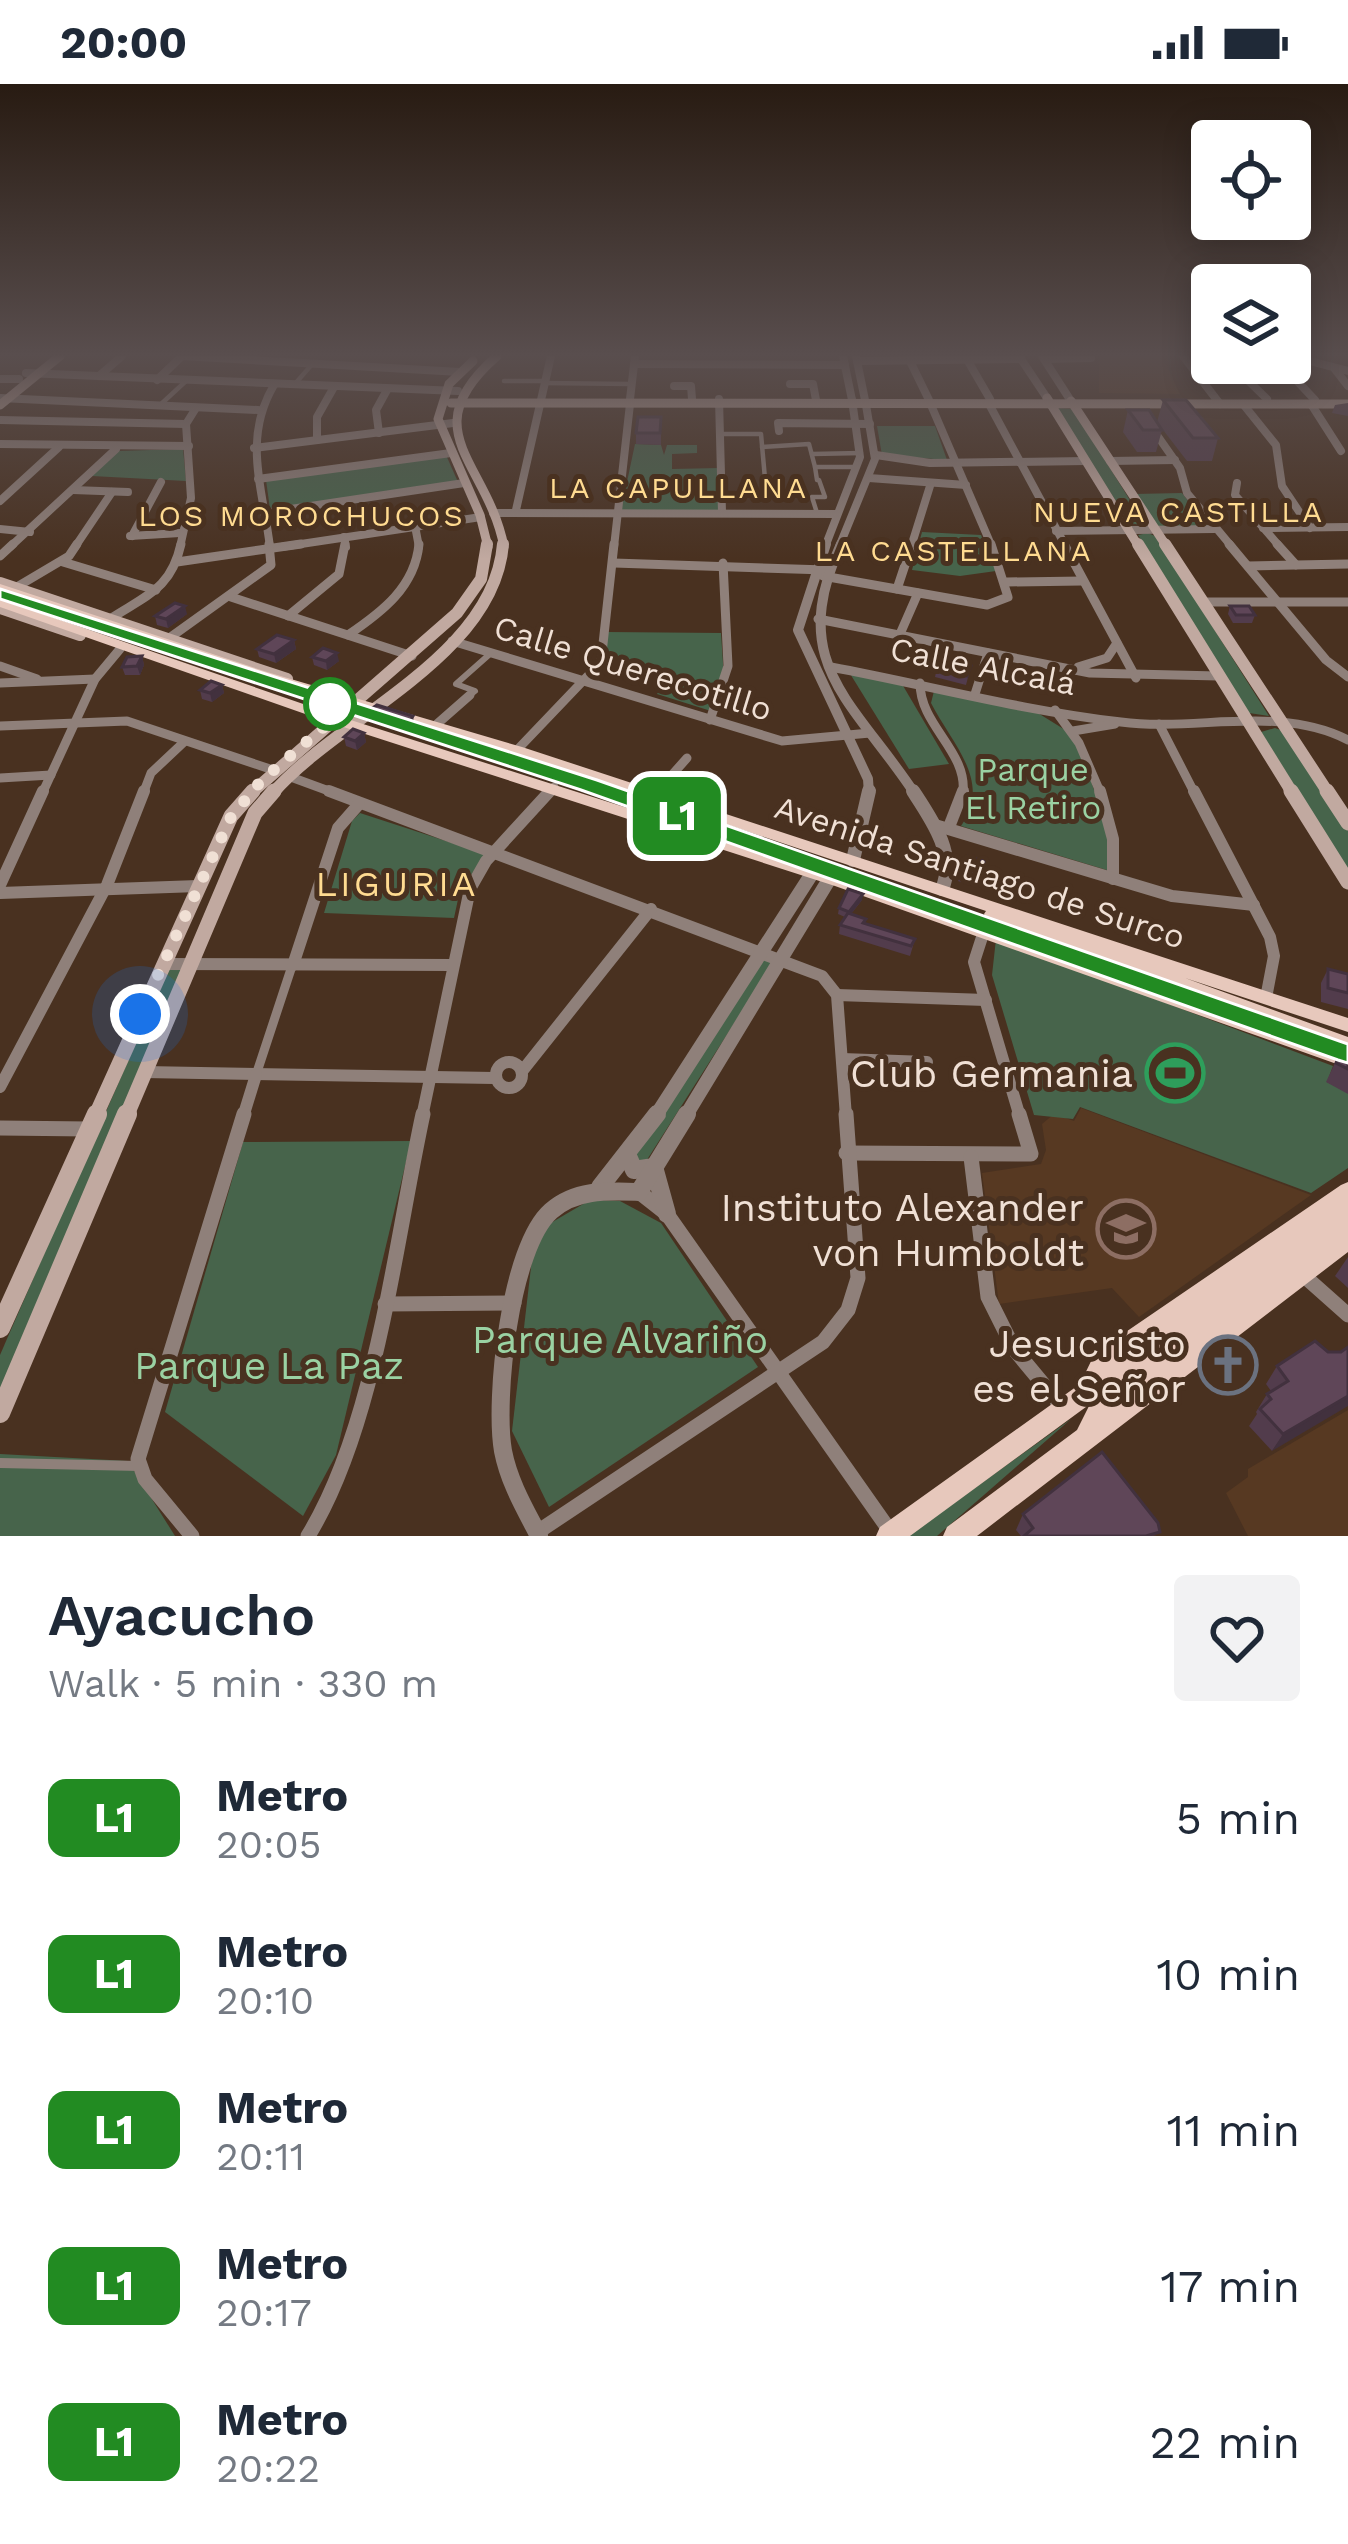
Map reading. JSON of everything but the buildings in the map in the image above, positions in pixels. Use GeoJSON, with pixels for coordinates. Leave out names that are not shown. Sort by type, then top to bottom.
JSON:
{"type":"FeatureCollection","features":[{"type":"Feature","properties":{"kind":"main road"},"geometry":{"type":"LineString","coordinates":[[0,1328],[231,817],[341,722],[373,706],[452,641],[498,577],[503,543],[464,483],[440,424]]}},
{"type":"Feature","properties":{"kind":"main road"},"geometry":{"type":"LineString","coordinates":[[341,722],[356,700],[457,617],[482,576],[487,515],[454,424]]}},
{"type":"Feature","properties":{"kind":"main road"},"geometry":{"type":"LineString","coordinates":[[1063,424],[1348,882]]}},
{"type":"Feature","properties":{"kind":"main road"},"geometry":{"type":"LineString","coordinates":[[1086,424],[1348,824]]}},
{"type":"Feature","properties":{"kind":"main road"},"geometry":{"type":"LineString","coordinates":[[482,576],[498,577]]}},
{"type":"Feature","properties":{"kind":"main road","name":"Avenida Santiago de Surco"},"geometry":{"type":"LineString","coordinates":[[5,586],[287,680]]}},
{"type":"Feature","properties":{"kind":"main road","name":"Avenida Santiago de Surco"},"geometry":{"type":"LineString","coordinates":[[5,586],[287,680],[521,751],[536,763],[942,889],[989,917],[1348,1061]]}},
{"type":"Feature","properties":{"kind":"main road","name":"Avenida Santiago de Surco"},"geometry":{"type":"LineString","coordinates":[[0,605],[341,722],[604,802],[821,875],[989,917],[1348,1025]]}},
{"type":"Feature","properties":{"kind":"main road","name":"Avenida Santiago de Surco"},"geometry":{"type":"LineString","coordinates":[[55,624],[262,694]]}},
{"type":"Feature","properties":{"kind":"main road"},"geometry":{"type":"LineString","coordinates":[[0,1413],[247,827],[280,773]]}},
{"type":"Feature","properties":{"kind":"main road"},"geometry":{"type":"LineString","coordinates":[[604,802],[650,798]]}},
{"type":"Feature","properties":{"kind":"main road","name":"Avenida Santiago de Surco"},"geometry":{"type":"LineString","coordinates":[[650,798],[1348,1039]]}},
{"type":"Feature","properties":{"kind":"main road","name":"Avenida Santiago de Surco"},"geometry":{"type":"LineString","coordinates":[[989,917],[1019,922],[1348,1039]]}},
{"type":"Feature","properties":{"kind":"main road"},"geometry":{"type":"LineString","coordinates":[[1089,1389],[1103,1361],[1348,1191]]}},
{"type":"Feature","properties":{"kind":"main road"},"geometry":{"type":"LineString","coordinates":[[891,1535],[1348,1204]]}},
{"type":"Feature","properties":{"kind":"main road"},"geometry":{"type":"LineString","coordinates":[[1090,1444],[1102,1406],[1348,1223]]}},
{"type":"Feature","properties":{"kind":"main road"},"geometry":{"type":"LineString","coordinates":[[956,1536],[1090,1444],[1348,1240]]}},
{"type":"Feature","properties":{"kind":"street"},"geometry":{"type":"LineString","coordinates":[[110,619],[172,578],[191,498],[186,424],[175,424]]}},
{"type":"Feature","properties":{"kind":"street"},"geometry":{"type":"LineString","coordinates":[[168,639],[266,572],[270,548],[254,448],[257,424]]}},
{"type":"Feature","properties":{"kind":"street"},"geometry":{"type":"LineString","coordinates":[[316,424],[317,440]]}},
{"type":"Feature","properties":{"kind":"street"},"geometry":{"type":"LineString","coordinates":[[378,424],[379,433]]}},
{"type":"Feature","properties":{"kind":"street"},"geometry":{"type":"LineString","coordinates":[[254,448],[429,424]]}},
{"type":"Feature","properties":{"kind":"street"},"geometry":{"type":"LineString","coordinates":[[516,510],[535,424]]}},
{"type":"Feature","properties":{"kind":"street"},"geometry":{"type":"LineString","coordinates":[[521,751],[601,662],[627,424]]}},
{"type":"Feature","properties":{"kind":"street"},"geometry":{"type":"LineString","coordinates":[[720,424],[722,512]]}},
{"type":"Feature","properties":{"kind":"street"},"geometry":{"type":"LineString","coordinates":[[778,424],[779,431]]}},
{"type":"Feature","properties":{"kind":"street"},"geometry":{"type":"LineString","coordinates":[[837,424],[870,424],[876,455],[830,574],[818,619],[818,640],[870,734],[942,826],[950,872],[942,889]]}},
{"type":"Feature","properties":{"kind":"street"},"geometry":{"type":"LineString","coordinates":[[853,860],[869,799],[850,736],[797,630],[861,453],[856,424]]}},
{"type":"Feature","properties":{"kind":"street"},"geometry":{"type":"LineString","coordinates":[[614,562],[723,563],[815,572],[987,605],[1000,602],[1008,597],[1006,583],[939,424]]}},
{"type":"Feature","properties":{"kind":"street"},"geometry":{"type":"LineString","coordinates":[[1001,424],[1136,678]]}},
{"type":"Feature","properties":{"kind":"street"},"geometry":{"type":"LineString","coordinates":[[1149,424],[1175,460],[1187,493],[1214,529],[1326,660],[1348,677]]}},
{"type":"Feature","properties":{"kind":"street"},"geometry":{"type":"LineString","coordinates":[[1259,424],[1276,445],[1282,485],[1310,527]]}},
{"type":"Feature","properties":{"kind":"street"},"geometry":{"type":"LineString","coordinates":[[1325,424],[1341,451]]}},
{"type":"Feature","properties":{"kind":"street"},"geometry":{"type":"LineString","coordinates":[[720,434],[760,434],[766,490],[776,491],[780,512]]}},
{"type":"Feature","properties":{"kind":"street"},"geometry":{"type":"LineString","coordinates":[[762,447],[809,444],[825,497],[812,497],[817,513]]}},
{"type":"Feature","properties":{"kind":"street"},"geometry":{"type":"LineString","coordinates":[[2,446],[189,446]]}},
{"type":"Feature","properties":{"kind":"street"},"geometry":{"type":"LineString","coordinates":[[0,501],[59,447]]}},
{"type":"Feature","properties":{"kind":"street"},"geometry":{"type":"LineString","coordinates":[[0,556],[116,449]]}},
{"type":"Feature","properties":{"kind":"street"},"geometry":{"type":"LineString","coordinates":[[258,479],[451,453]]}},
{"type":"Feature","properties":{"kind":"street"},"geometry":{"type":"LineString","coordinates":[[812,454],[861,453]]}},
{"type":"Feature","properties":{"kind":"street"},"geometry":{"type":"LineString","coordinates":[[876,455],[956,463],[1086,461]]}},
{"type":"Feature","properties":{"kind":"street"},"geometry":{"type":"LineString","coordinates":[[1110,461],[1175,460]]}},
{"type":"Feature","properties":{"kind":"street"},"geometry":{"type":"LineString","coordinates":[[815,467],[856,467]]}},
{"type":"Feature","properties":{"kind":"street"},"geometry":{"type":"LineString","coordinates":[[868,478],[966,485]]}},
{"type":"Feature","properties":{"kind":"street"},"geometry":{"type":"LineString","coordinates":[[161,482],[130,536],[180,533]]}},
{"type":"Feature","properties":{"kind":"street"},"geometry":{"type":"LineString","coordinates":[[264,513],[464,483]]}},
{"type":"Feature","properties":{"kind":"street"},"geometry":{"type":"LineString","coordinates":[[1237,483],[1235,495],[1297,565]]}},
{"type":"Feature","properties":{"kind":"street"},"geometry":{"type":"LineString","coordinates":[[897,589],[930,486]]}},
{"type":"Feature","properties":{"kind":"street"},"geometry":{"type":"LineString","coordinates":[[74,490],[128,492]]}},
{"type":"Feature","properties":{"kind":"street"},"geometry":{"type":"LineString","coordinates":[[5,586],[63,562],[112,491]]}},
{"type":"Feature","properties":{"kind":"street"},"geometry":{"type":"LineString","coordinates":[[177,562],[516,510],[837,514]]}},
{"type":"Feature","properties":{"kind":"street"},"geometry":{"type":"LineString","coordinates":[[348,635],[389,604],[410,577],[420,553],[415,526]]}},
{"type":"Feature","properties":{"kind":"street"},"geometry":{"type":"LineString","coordinates":[[1263,528],[1348,527]]}},
{"type":"Feature","properties":{"kind":"street"},"geometry":{"type":"LineString","coordinates":[[1055,531],[1214,529]]}},
{"type":"Feature","properties":{"kind":"street"},"geometry":{"type":"LineString","coordinates":[[0,530],[30,532]]}},
{"type":"Feature","properties":{"kind":"street"},"geometry":{"type":"LineString","coordinates":[[288,616],[340,573],[347,556],[344,537]]}},
{"type":"Feature","properties":{"kind":"street"},"geometry":{"type":"LineString","coordinates":[[63,562],[156,590]]}},
{"type":"Feature","properties":{"kind":"street"},"geometry":{"type":"LineString","coordinates":[[710,720],[725,701],[728,682],[723,563]]}},
{"type":"Feature","properties":{"kind":"street"},"geometry":{"type":"LineString","coordinates":[[1248,566],[1348,564]]}},
{"type":"Feature","properties":{"kind":"street"},"geometry":{"type":"LineString","coordinates":[[1006,583],[1082,581]]}},
{"type":"Feature","properties":{"kind":"street"},"geometry":{"type":"LineString","coordinates":[[899,634],[918,593]]}},
{"type":"Feature","properties":{"kind":"street"},"geometry":{"type":"LineString","coordinates":[[231,597],[412,656]]}},
{"type":"Feature","properties":{"kind":"street"},"geometry":{"type":"LineString","coordinates":[[1202,602],[1348,602]]}},
{"type":"Feature","properties":{"kind":"street"},"geometry":{"type":"LineString","coordinates":[[818,619],[1136,678],[1218,676]]}},
{"type":"Feature","properties":{"kind":"street","name":"Calle Querecotillo"},"geometry":{"type":"LineString","coordinates":[[452,641],[798,743],[870,734]]}},
{"type":"Feature","properties":{"kind":"street"},"geometry":{"type":"LineString","coordinates":[[1062,667],[1103,660],[1117,643]]}},
{"type":"Feature","properties":{"kind":"street"},"geometry":{"type":"LineString","coordinates":[[120,649],[95,679],[0,889],[198,886]]}},
{"type":"Feature","properties":{"kind":"street"},"geometry":{"type":"LineString","coordinates":[[436,724],[475,691],[457,684],[491,653]]}},
{"type":"Feature","properties":{"kind":"street"},"geometry":{"type":"LineString","coordinates":[[975,694],[988,653]]}},
{"type":"Feature","properties":{"kind":"street","name":"Calle Alcalá"},"geometry":{"type":"LineString","coordinates":[[831,667],[1124,723],[1281,721],[1321,726],[1348,740]]}},
{"type":"Feature","properties":{"kind":"street"},"geometry":{"type":"LineString","coordinates":[[42,681],[5,668],[0,682],[42,681],[95,679]]}},
{"type":"Feature","properties":{"kind":"street"},"geometry":{"type":"LineString","coordinates":[[920,682],[920,702],[964,780],[965,801],[942,826]]}},
{"type":"Feature","properties":{"kind":"street"},"geometry":{"type":"LineString","coordinates":[[1053,708],[1073,731],[1117,842],[1113,879]]}},
{"type":"Feature","properties":{"kind":"street"},"geometry":{"type":"LineString","coordinates":[[0,726],[130,722],[764,949],[822,976],[837,995],[856,1288],[839,1326],[777,1373],[536,1535],[505,1461],[501,1421],[514,1303],[521,1258],[538,1222],[569,1199],[600,1187],[639,1192],[667,1214],[777,1373],[891,1535]]}},
{"type":"Feature","properties":{"kind":"street","name":"Calle Alcalá"},"geometry":{"type":"LineString","coordinates":[[1073,731],[1124,723]]}},
{"type":"Feature","properties":{"kind":"street"},"geometry":{"type":"LineString","coordinates":[[1159,724],[1254,904],[1274,956],[1266,998]]}},
{"type":"Feature","properties":{"kind":"street"},"geometry":{"type":"LineString","coordinates":[[0,1087],[107,885],[151,772],[184,742]]}},
{"type":"Feature","properties":{"kind":"street"},"geometry":{"type":"LineString","coordinates":[[650,798],[687,758]]}},
{"type":"Feature","properties":{"kind":"street"},"geometry":{"type":"LineString","coordinates":[[0,778],[51,775]]}},
{"type":"Feature","properties":{"kind":"street"},"geometry":{"type":"LineString","coordinates":[[308,1536],[346,1464],[385,1304],[470,889],[494,853],[554,787]]}},
{"type":"Feature","properties":{"kind":"street"},"geometry":{"type":"LineString","coordinates":[[139,1466],[256,1075],[338,828],[359,804]]}},
{"type":"Feature","properties":{"kind":"street"},"geometry":{"type":"LineString","coordinates":[[942,826],[1202,902],[1254,904]]}},
{"type":"Feature","properties":{"kind":"street"},"geometry":{"type":"LineString","coordinates":[[600,1187],[627,1154],[797,897],[821,875]]}},
{"type":"Feature","properties":{"kind":"street"},"geometry":{"type":"LineString","coordinates":[[639,1192],[815,903],[821,875]]}},
{"type":"Feature","properties":{"kind":"street"},"geometry":{"type":"LineString","coordinates":[[797,897],[815,903]]}},
{"type":"Feature","properties":{"kind":"street"},"geometry":{"type":"LineString","coordinates":[[145,1072],[494,1078],[513,1086],[651,909]]}},
{"type":"Feature","properties":{"kind":"street"},"geometry":{"type":"LineString","coordinates":[[846,1153],[1031,1154],[974,962],[989,917]]}},
{"type":"Feature","properties":{"kind":"street"},"geometry":{"type":"LineString","coordinates":[[163,964],[452,964]]}},
{"type":"Feature","properties":{"kind":"street"},"geometry":{"type":"LineString","coordinates":[[837,995],[986,1000]]}},
{"type":"Feature","properties":{"kind":"street"},"geometry":{"type":"LineString","coordinates":[[842,1059],[928,1062]]}},
{"type":"Feature","properties":{"kind":"street"},"geometry":{"type":"LineString","coordinates":[[0,1128],[89,1130]]}},
{"type":"Feature","properties":{"kind":"street"},"geometry":{"type":"LineString","coordinates":[[627,1154],[634,1170],[654,1167]]}},
{"type":"Feature","properties":{"kind":"street"},"geometry":{"type":"LineString","coordinates":[[971,1156],[988,1298],[1006,1338],[1063,1408]]}},
{"type":"Feature","properties":{"kind":"street"},"geometry":{"type":"LineString","coordinates":[[654,1167],[667,1214]]}},
{"type":"Feature","properties":{"kind":"street"},"geometry":{"type":"LineString","coordinates":[[1303,1275],[1348,1315]]}},
{"type":"Feature","properties":{"kind":"street"},"geometry":{"type":"LineString","coordinates":[[385,1304],[514,1303]]}},
{"type":"Feature","properties":{"kind":"street"},"geometry":{"type":"LineString","coordinates":[[0,1462],[139,1466]]}},
{"type":"Feature","properties":{"kind":"street"},"geometry":{"type":"LineString","coordinates":[[139,1466],[192,1536]]}},
{"type":"Feature","properties":{"kind":"shaded area","name":"Instituto Alexander von Humboldt"},"geometry":{"type":"Polygon","coordinates":[[[1081,1108],[1311,1195],[1139,1317],[1112,1288],[999,1304],[982,1173],[1041,1164],[1046,1150],[1042,1124],[1054,1114],[1074,1121],[1081,1108]]]}},
{"type":"Feature","properties":{"kind":"shaded area"},"geometry":{"type":"Polygon","coordinates":[[[1348,1410],[1348,1536],[1248,1536],[1226,1493],[1248,1477],[1248,1469],[1348,1410]]]}},
{"type":"Feature","properties":{"kind":"green space"},"geometry":{"type":"Polygon","coordinates":[[[1066,424],[1082,424],[1146,526],[1130,523],[1066,424]]]}},
{"type":"Feature","properties":{"kind":"green space"},"geometry":{"type":"Polygon","coordinates":[[[877,426],[935,426],[947,460],[882,455],[877,426]]]}},
{"type":"Feature","properties":{"kind":"green space"},"geometry":{"type":"Polygon","coordinates":[[[635,444],[661,445],[664,455],[667,445],[697,445],[697,453],[672,454],[672,469],[719,468],[720,510],[621,510],[635,444]]]}},
{"type":"Feature","properties":{"kind":"green space"},"geometry":{"type":"Polygon","coordinates":[[[183,449],[186,481],[92,476],[118,451],[183,449]]]}},
{"type":"Feature","properties":{"kind":"green space"},"geometry":{"type":"Polygon","coordinates":[[[446,455],[458,482],[270,509],[266,480],[446,455]]]}},
{"type":"Feature","properties":{"kind":"green space"},"geometry":{"type":"Polygon","coordinates":[[[1182,493],[1208,526],[1158,527],[1134,494],[1182,493]]]}},
{"type":"Feature","properties":{"kind":"green space"},"geometry":{"type":"Polygon","coordinates":[[[922,532],[981,535],[996,571],[960,576],[912,570],[922,532]]]}},
{"type":"Feature","properties":{"kind":"green space"},"geometry":{"type":"Polygon","coordinates":[[[1138,535],[1155,536],[1269,716],[1249,713],[1138,535]]]}},
{"type":"Feature","properties":{"kind":"green space"},"geometry":{"type":"Polygon","coordinates":[[[607,632],[721,633],[724,678],[711,711],[657,694],[664,683],[604,666],[607,632]]]}},
{"type":"Feature","properties":{"kind":"green space"},"geometry":{"type":"Polygon","coordinates":[[[849,672],[902,684],[949,764],[909,769],[849,672]]]}},
{"type":"Feature","properties":{"kind":"green space","name":"Parque El Retiro"},"geometry":{"type":"Polygon","coordinates":[[[934,691],[1033,710],[1075,736],[1109,832],[1110,871],[961,826],[970,810],[971,779],[931,703],[934,691]]]}},
{"type":"Feature","properties":{"kind":"green space"},"geometry":{"type":"Polygon","coordinates":[[[1283,731],[1348,831],[1348,872],[1261,732],[1283,731]]]}},
{"type":"Feature","properties":{"kind":"green space"},"geometry":{"type":"Polygon","coordinates":[[[360,813],[486,854],[460,890],[454,918],[324,913],[352,821],[360,813]]]}},
{"type":"Feature","properties":{"kind":"green space","name":"Club Germania"},"geometry":{"type":"Polygon","coordinates":[[[996,939],[1333,1066],[1327,1082],[1348,1092],[1348,1168],[1311,1193],[1080,1107],[1073,1119],[1034,1115],[992,975],[996,939]]]}},
{"type":"Feature","properties":{"kind":"green space"},"geometry":{"type":"Polygon","coordinates":[[[763,958],[774,961],[643,1166],[631,1155],[763,958]]]}},
{"type":"Feature","properties":{"kind":"green space"},"geometry":{"type":"Polygon","coordinates":[[[169,967],[183,967],[0,1395],[0,1355],[169,967]]]}},
{"type":"Feature","properties":{"kind":"green space","name":"Parque La Paz"},"geometry":{"type":"Polygon","coordinates":[[[411,1141],[336,1455],[303,1516],[165,1412],[243,1142],[411,1141]]]}},
{"type":"Feature","properties":{"kind":"green space","name":"Parque Alvariño"},"geometry":{"type":"Polygon","coordinates":[[[590,1200],[620,1201],[661,1223],[758,1367],[549,1507],[512,1431],[533,1250],[549,1224],[590,1200]]]}},
{"type":"Feature","properties":{"kind":"green space"},"geometry":{"type":"Polygon","coordinates":[[[1071,1419],[937,1536],[908,1536],[1071,1419]]]}},
{"type":"Feature","properties":{"kind":"green space"},"geometry":{"type":"Polygon","coordinates":[[[0,1454],[128,1461],[175,1536],[0,1536],[0,1454]]]}},
{"type":"Feature","properties":{"kind":"railway"},"geometry":{"type":"LineString","coordinates":[[0,597],[583,788],[1348,1056]]}},
{"type":"Feature","properties":{"kind":"metro line","name":"L1"},"geometry":{"type":"LineString","coordinates":[[0,595],[589,785],[1348,1052]]}},
{"type":"Feature","properties":{"kind":"place","name":"Club Germania"},"geometry":{"type":"Point","coordinates":[1175,1073]}},
{"type":"Feature","properties":{"kind":"place","name":"Instituto Alexander von Humboldt"},"geometry":{"type":"Point","coordinates":[1126,1229]}},
{"type":"Feature","properties":{"kind":"place","name":"Jesucristo es el Señor"},"geometry":{"type":"Point","coordinates":[1228,1365]}},
{"type":"Feature","properties":{"kind":"district","name":"LA CAPULLANA"},"geometry":{"type":"Point","coordinates":[679,487]}},
{"type":"Feature","properties":{"kind":"district","name":"NUEVA CASTILLA"},"geometry":{"type":"Point","coordinates":[1179,511]}},
{"type":"Feature","properties":{"kind":"district","name":"LOS MOROCHUCOS"},"geometry":{"type":"Point","coordinates":[302,515]}},
{"type":"Feature","properties":{"kind":"district","name":"LA CASTELLANA"},"geometry":{"type":"Point","coordinates":[954,550]}},
{"type":"Feature","properties":{"kind":"district","name":"LIGURIA"},"geometry":{"type":"Point","coordinates":[397,884]}},
{"type":"Feature","properties":{"kind":"route"},"geometry":{"type":"LineString","coordinates":[[140,1014],[231,817],[249,792],[333,719],[322,716],[330,704]]}}]}
